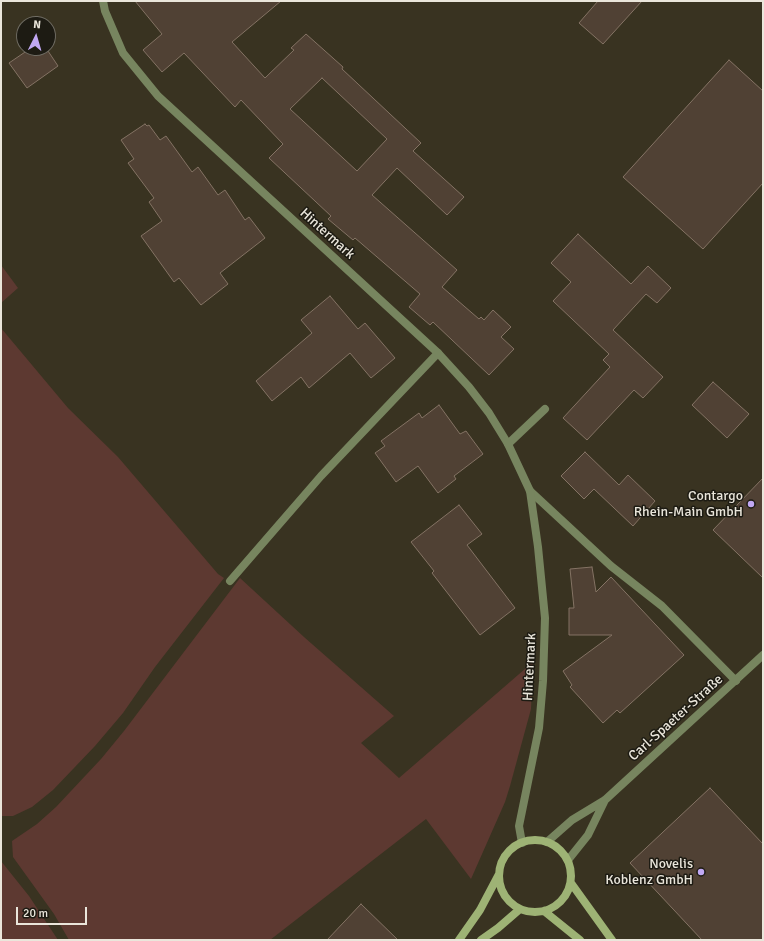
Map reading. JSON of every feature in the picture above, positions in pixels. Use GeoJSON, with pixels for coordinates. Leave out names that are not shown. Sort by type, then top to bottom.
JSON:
{"type":"FeatureCollection","features":[{"type":"Feature","properties":{"kind":"main road"},"geometry":{"type":"LineString","coordinates":[[458,940],[480,910],[499,874],[505,856],[513,848],[522,843],[535,840],[547,842],[563,853],[568,860],[572,875],[571,883],[566,896],[557,905],[544,911],[532,912],[520,909],[511,903],[504,894],[500,884],[499,874]]}},
{"type":"Feature","properties":{"kind":"main road"},"geometry":{"type":"LineString","coordinates":[[571,883],[612,940]]}},
{"type":"Feature","properties":{"kind":"main road"},"geometry":{"type":"LineString","coordinates":[[481,940],[520,909]]}},
{"type":"Feature","properties":{"kind":"main road"},"geometry":{"type":"LineString","coordinates":[[544,911],[580,940]]}},
{"type":"Feature","properties":{"kind":"street","name":"Hintermark"},"geometry":{"type":"LineString","coordinates":[[103,1],[105,11],[123,52],[158,96],[438,353],[469,387],[489,413],[508,444],[530,491],[538,547],[545,618],[539,728],[519,826],[522,843]]}},
{"type":"Feature","properties":{"kind":"street"},"geometry":{"type":"LineString","coordinates":[[230,581],[321,476],[438,353]]}},
{"type":"Feature","properties":{"kind":"street"},"geometry":{"type":"LineString","coordinates":[[508,444],[544,409]]}},
{"type":"Feature","properties":{"kind":"street","name":"Hintermark"},"geometry":{"type":"LineString","coordinates":[[530,491],[611,566],[662,606],[736,681]]}},
{"type":"Feature","properties":{"kind":"street","name":"Carl-Spaeter-Straße"},"geometry":{"type":"LineString","coordinates":[[547,842],[572,820],[606,800],[763,655]]}},
{"type":"Feature","properties":{"kind":"street","name":"Carl-Spaeter-Straße"},"geometry":{"type":"LineString","coordinates":[[568,860],[588,835],[606,800]]}},
{"type":"Feature","properties":{"kind":"shaded area"},"geometry":{"type":"Polygon","coordinates":[[[1,265],[18,288],[1,303],[1,265]]]}},
{"type":"Feature","properties":{"kind":"shaded area"},"geometry":{"type":"Polygon","coordinates":[[[1,328],[68,408],[118,457],[218,574],[224,578],[155,667],[123,713],[95,746],[53,790],[32,807],[13,816],[1,816],[1,328]]]}},
{"type":"Feature","properties":{"kind":"shaded area"},"geometry":{"type":"Polygon","coordinates":[[[240,578],[304,637],[394,716],[361,743],[399,778],[533,662],[531,709],[510,786],[505,802],[471,879],[426,819],[270,940],[69,940],[54,914],[13,857],[12,841],[37,824],[56,807],[101,759],[240,578]]]}},
{"type":"Feature","properties":{"kind":"shaded area"},"geometry":{"type":"Polygon","coordinates":[[[1,861],[29,896],[58,940],[1,940],[1,861]]]}},
{"type":"Feature","properties":{"kind":"building"},"geometry":{"type":"Polygon","coordinates":[[[135,1],[281,1],[232,42],[265,78],[294,50],[291,48],[306,34],[343,67],[342,69],[421,143],[413,151],[464,197],[447,215],[397,168],[372,195],[457,270],[442,287],[479,319],[481,317],[484,320],[493,310],[511,327],[501,337],[514,349],[489,375],[433,322],[430,325],[409,307],[420,294],[355,238],[353,240],[328,219],[331,216],[269,158],[283,144],[241,100],[235,107],[184,53],[162,72],[143,50],[162,34],[135,1]],[[322,78],[290,109],[357,171],[387,139],[322,78]]]}},
{"type":"Feature","properties":{"kind":"building"},"geometry":{"type":"Polygon","coordinates":[[[598,1],[642,1],[603,44],[579,23],[598,1]]]}},
{"type":"Feature","properties":{"kind":"building"},"geometry":{"type":"Polygon","coordinates":[[[19,56],[51,56],[58,66],[27,88],[9,63],[19,56]]]}},
{"type":"Feature","properties":{"kind":"building"},"geometry":{"type":"Polygon","coordinates":[[[729,60],[763,91],[763,183],[703,249],[623,177],[729,60]]]}},
{"type":"Feature","properties":{"kind":"building"},"geometry":{"type":"Polygon","coordinates":[[[145,124],[147,126],[149,125],[160,140],[166,136],[192,172],[198,167],[218,195],[225,190],[245,220],[249,217],[265,238],[220,273],[228,284],[201,305],[179,278],[174,282],[141,236],[162,221],[149,202],[154,198],[128,163],[134,159],[121,140],[145,124]]]}},
{"type":"Feature","properties":{"kind":"building"},"geometry":{"type":"Polygon","coordinates":[[[578,234],[631,284],[648,266],[671,288],[657,303],[646,294],[613,330],[663,377],[643,398],[634,390],[587,440],[563,418],[610,367],[603,360],[609,354],[553,301],[571,282],[551,263],[578,234]]]}},
{"type":"Feature","properties":{"kind":"building"},"geometry":{"type":"Polygon","coordinates":[[[330,296],[358,329],[365,323],[395,358],[371,378],[350,353],[309,388],[301,377],[272,401],[256,381],[312,333],[301,320],[330,296]]]}},
{"type":"Feature","properties":{"kind":"building"},"geometry":{"type":"Polygon","coordinates":[[[713,382],[749,414],[727,438],[692,405],[713,382]]]}},
{"type":"Feature","properties":{"kind":"building"},"geometry":{"type":"Polygon","coordinates":[[[439,405],[460,434],[466,431],[483,454],[454,476],[456,479],[438,493],[418,466],[396,482],[375,453],[385,446],[381,441],[419,413],[422,418],[439,405]]]}},
{"type":"Feature","properties":{"kind":"building"},"geometry":{"type":"Polygon","coordinates":[[[585,452],[619,485],[628,475],[655,501],[633,526],[594,489],[584,499],[561,476],[585,452]]]}},
{"type":"Feature","properties":{"kind":"building","name":"Contargo Rhein-Main GmbH"},"geometry":{"type":"Polygon","coordinates":[[[763,478],[763,578],[713,530],[763,478]]]}},
{"type":"Feature","properties":{"kind":"building"},"geometry":{"type":"Polygon","coordinates":[[[459,505],[482,534],[467,545],[515,608],[480,635],[432,573],[434,571],[411,542],[459,505]]]}},
{"type":"Feature","properties":{"kind":"building"},"geometry":{"type":"Polygon","coordinates":[[[592,567],[596,592],[611,577],[684,655],[620,713],[617,710],[603,723],[570,687],[572,685],[563,671],[612,635],[569,635],[569,608],[574,608],[570,569],[592,567]]]}},
{"type":"Feature","properties":{"kind":"building","name":"Novelis Koblenz GmbH"},"geometry":{"type":"Polygon","coordinates":[[[710,788],[763,844],[763,940],[702,940],[630,863],[710,788]]]}},
{"type":"Feature","properties":{"kind":"building"},"geometry":{"type":"Polygon","coordinates":[[[361,904],[398,940],[327,940],[361,904]]]}},
{"type":"Feature","properties":{"kind":"place","name":"Contargo Rhein-Main GmbH"},"geometry":{"type":"Point","coordinates":[751,504]}},
{"type":"Feature","properties":{"kind":"place","name":"Novelis Koblenz GmbH"},"geometry":{"type":"Point","coordinates":[701,872]}}]}
